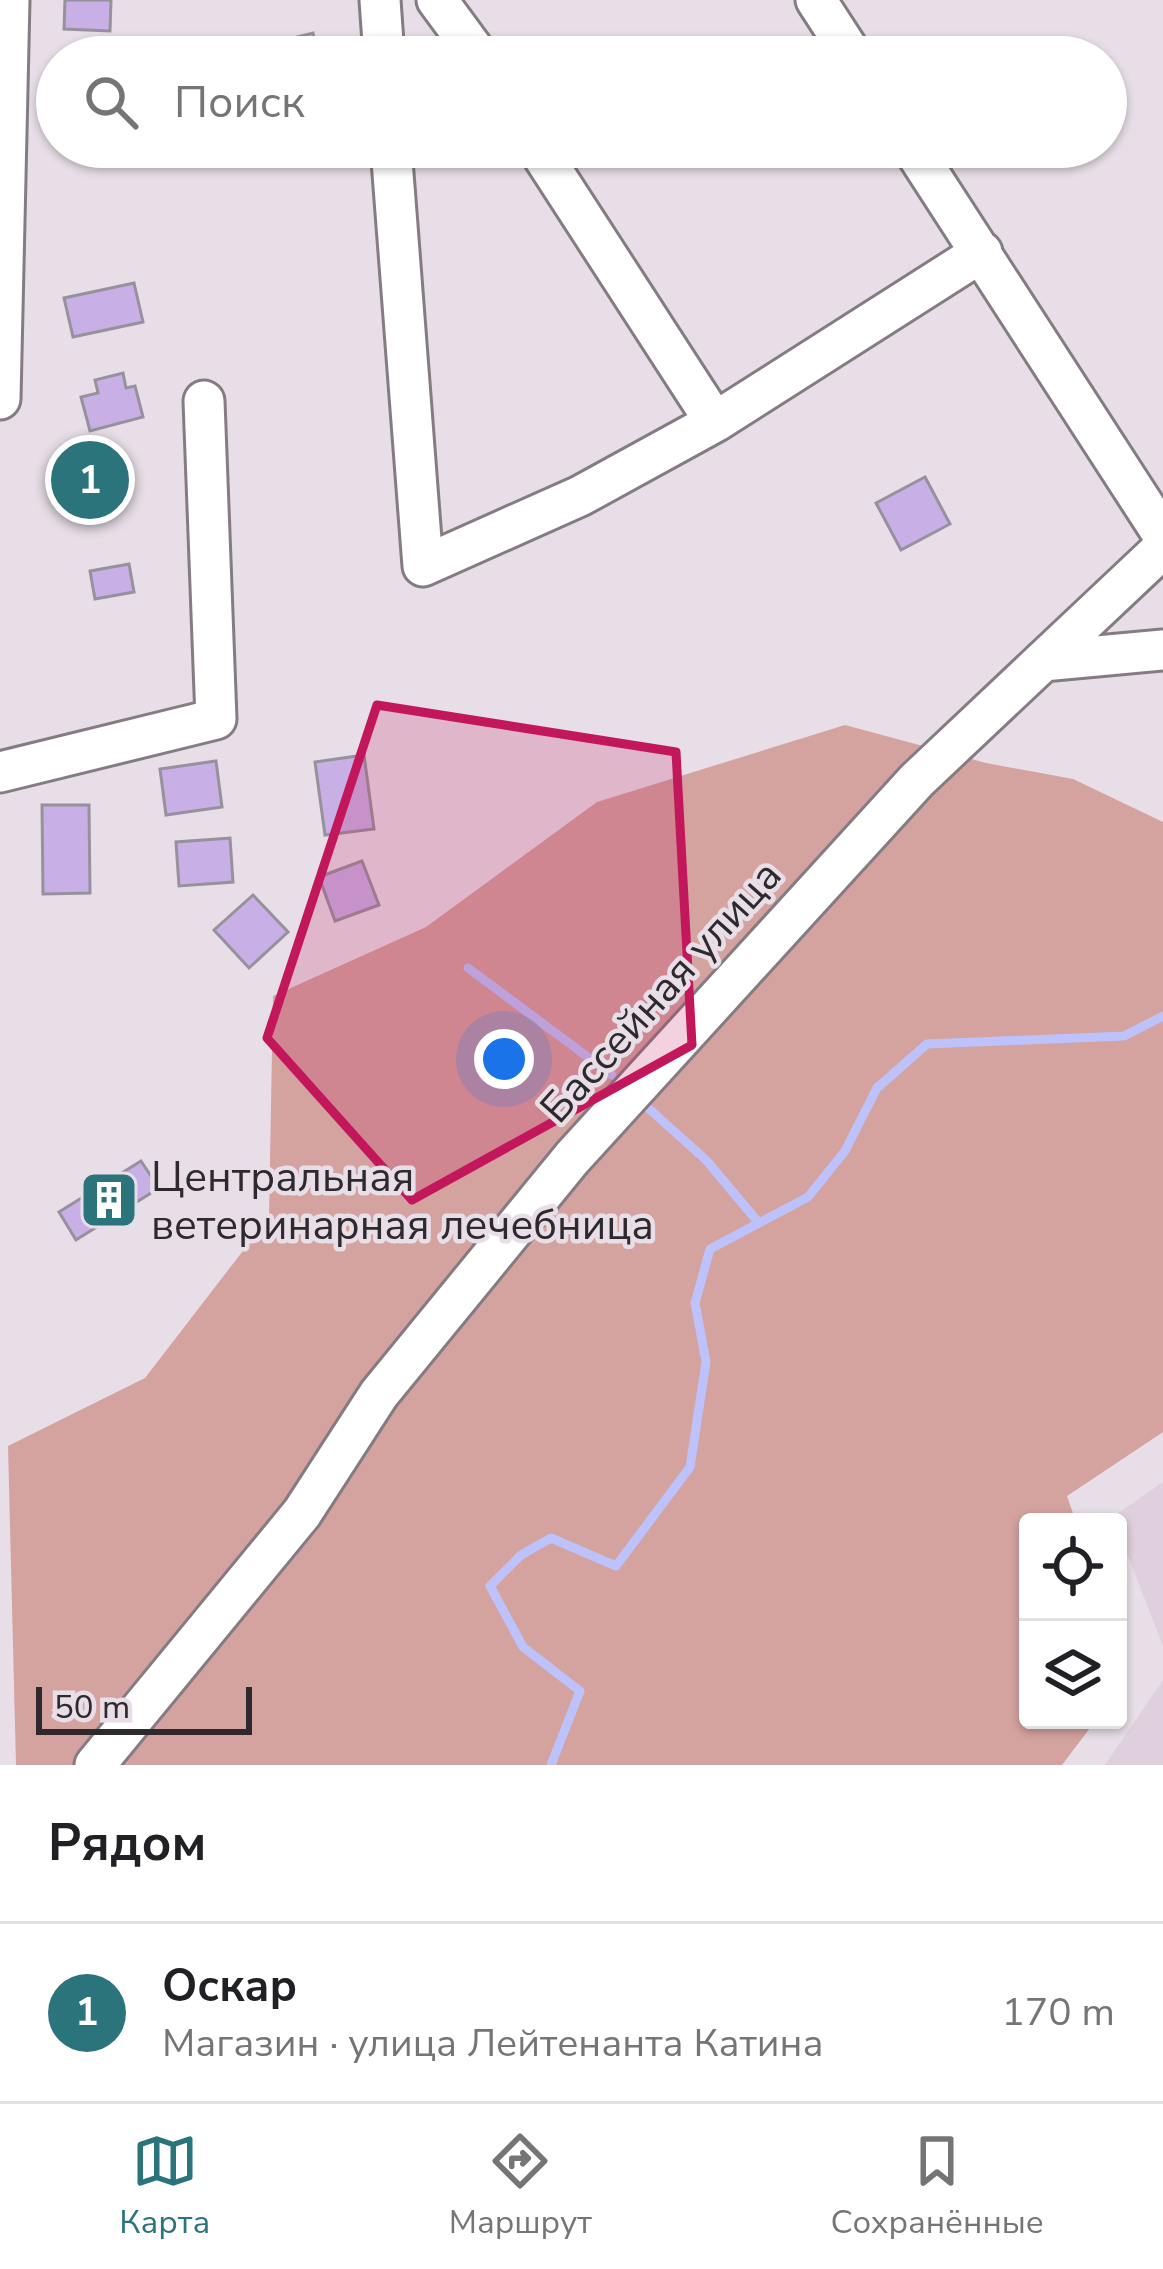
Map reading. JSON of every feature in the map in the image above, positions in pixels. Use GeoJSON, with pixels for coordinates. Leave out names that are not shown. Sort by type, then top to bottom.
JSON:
{"type":"FeatureCollection","features":[{"type":"Feature","properties":{"kind":"street"},"geometry":{"type":"LineString","coordinates":[[0,399],[9,0]]}},
{"type":"Feature","properties":{"kind":"street"},"geometry":{"type":"LineString","coordinates":[[380,0],[383,36]]}},
{"type":"Feature","properties":{"kind":"street"},"geometry":{"type":"LineString","coordinates":[[437,0],[464,36]]}},
{"type":"Feature","properties":{"kind":"street"},"geometry":{"type":"LineString","coordinates":[[816,0],[839,36]]}},
{"type":"Feature","properties":{"kind":"street"},"geometry":{"type":"LineString","coordinates":[[393,168],[423,566],[580,496],[715,422],[982,252]]}},
{"type":"Feature","properties":{"kind":"street"},"geometry":{"type":"LineString","coordinates":[[551,168],[715,422]]}},
{"type":"Feature","properties":{"kind":"street"},"geometry":{"type":"LineString","coordinates":[[926,168],[1163,535]]}},
{"type":"Feature","properties":{"kind":"street"},"geometry":{"type":"LineString","coordinates":[[0,772],[216,719],[204,401]]}},
{"type":"Feature","properties":{"kind":"street","name":"Бассейная улица"},"geometry":{"type":"LineString","coordinates":[[95,1765],[302,1514],[379,1394],[572,1158],[916,780],[1163,548]]}},
{"type":"Feature","properties":{"kind":"street"},"geometry":{"type":"LineString","coordinates":[[1043,661],[1163,650]]}},
{"type":"Feature","properties":{"kind":"highlighted area"},"geometry":{"type":"Polygon","coordinates":[[[377,705],[676,752],[692,1045],[412,1200],[267,1038],[377,705]]]}},
{"type":"Feature","properties":{"kind":"shaded area"},"geometry":{"type":"Polygon","coordinates":[[[845,725],[986,763],[1073,779],[1163,822],[1163,1432],[1067,1496],[1073,1513],[1019,1513],[1019,1729],[1089,1729],[1062,1765],[16,1765],[8,1446],[145,1378],[269,1217],[273,996],[426,927],[597,802],[845,725]]]}},
{"type":"Feature","properties":{"kind":"shaded area"},"geometry":{"type":"Polygon","coordinates":[[[1163,1482],[1163,1646],[1127,1553],[1127,1513],[1119,1513],[1163,1482]]]}},
{"type":"Feature","properties":{"kind":"shaded area"},"geometry":{"type":"Polygon","coordinates":[[[1163,1680],[1163,1765],[1105,1765],[1163,1680]]]}},
{"type":"Feature","properties":{"kind":"building"},"geometry":{"type":"Polygon","coordinates":[[[65,0],[111,0],[110,31],[64,29],[65,0]]]}},
{"type":"Feature","properties":{"kind":"building"},"geometry":{"type":"Polygon","coordinates":[[[134,283],[143,322],[73,337],[64,298],[134,283]]]}},
{"type":"Feature","properties":{"kind":"building"},"geometry":{"type":"Polygon","coordinates":[[[123,373],[126,388],[135,386],[143,417],[90,431],[81,397],[98,393],[95,380],[123,373]]]}},
{"type":"Feature","properties":{"kind":"building"},"geometry":{"type":"Polygon","coordinates":[[[110,447],[115,509],[69,512],[64,451],[110,447]]]}},
{"type":"Feature","properties":{"kind":"building"},"geometry":{"type":"Polygon","coordinates":[[[925,477],[950,524],[901,550],[876,503],[925,477]]]}},
{"type":"Feature","properties":{"kind":"building"},"geometry":{"type":"Polygon","coordinates":[[[129,564],[134,592],[95,599],[90,571],[129,564]]]}},
{"type":"Feature","properties":{"kind":"building"},"geometry":{"type":"Polygon","coordinates":[[[364,755],[374,829],[325,835],[315,762],[364,755]]]}},
{"type":"Feature","properties":{"kind":"building"},"geometry":{"type":"Polygon","coordinates":[[[216,761],[222,807],[166,815],[160,769],[216,761]]]}},
{"type":"Feature","properties":{"kind":"building"},"geometry":{"type":"Polygon","coordinates":[[[42,805],[89,805],[90,893],[43,894],[42,805]]]}},
{"type":"Feature","properties":{"kind":"building"},"geometry":{"type":"Polygon","coordinates":[[[230,838],[233,882],[179,886],[176,842],[230,838]]]}},
{"type":"Feature","properties":{"kind":"building"},"geometry":{"type":"Polygon","coordinates":[[[362,861],[379,905],[335,921],[319,877],[362,861]]]}},
{"type":"Feature","properties":{"kind":"building"},"geometry":{"type":"Polygon","coordinates":[[[253,895],[288,932],[249,968],[214,930],[253,895]]]}},
{"type":"Feature","properties":{"kind":"building","name":"Центральная ветеринарная лечебница"},"geometry":{"type":"Polygon","coordinates":[[[141,1161],[159,1188],[76,1240],[59,1212],[141,1161]]]}},
{"type":"Feature","properties":{"kind":"waterway"},"geometry":{"type":"LineString","coordinates":[[468,968],[612,1075]]}},
{"type":"Feature","properties":{"kind":"waterway"},"geometry":{"type":"LineString","coordinates":[[551,1765],[580,1691],[523,1647],[490,1586],[521,1555],[551,1538],[616,1566],[690,1467],[706,1362],[695,1303],[710,1249],[808,1197],[845,1151],[877,1088],[927,1044],[1124,1036],[1163,1016]]}},
{"type":"Feature","properties":{"kind":"waterway"},"geometry":{"type":"LineString","coordinates":[[647,1107],[706,1160],[758,1222]]}},
{"type":"Feature","properties":{"kind":"place","name":"Оскар"},"geometry":{"type":"Point","coordinates":[90,480]}},
{"type":"Feature","properties":{"kind":"place","name":"Центральная ветеринарная лечебница"},"geometry":{"type":"Point","coordinates":[109,1200]}}]}
